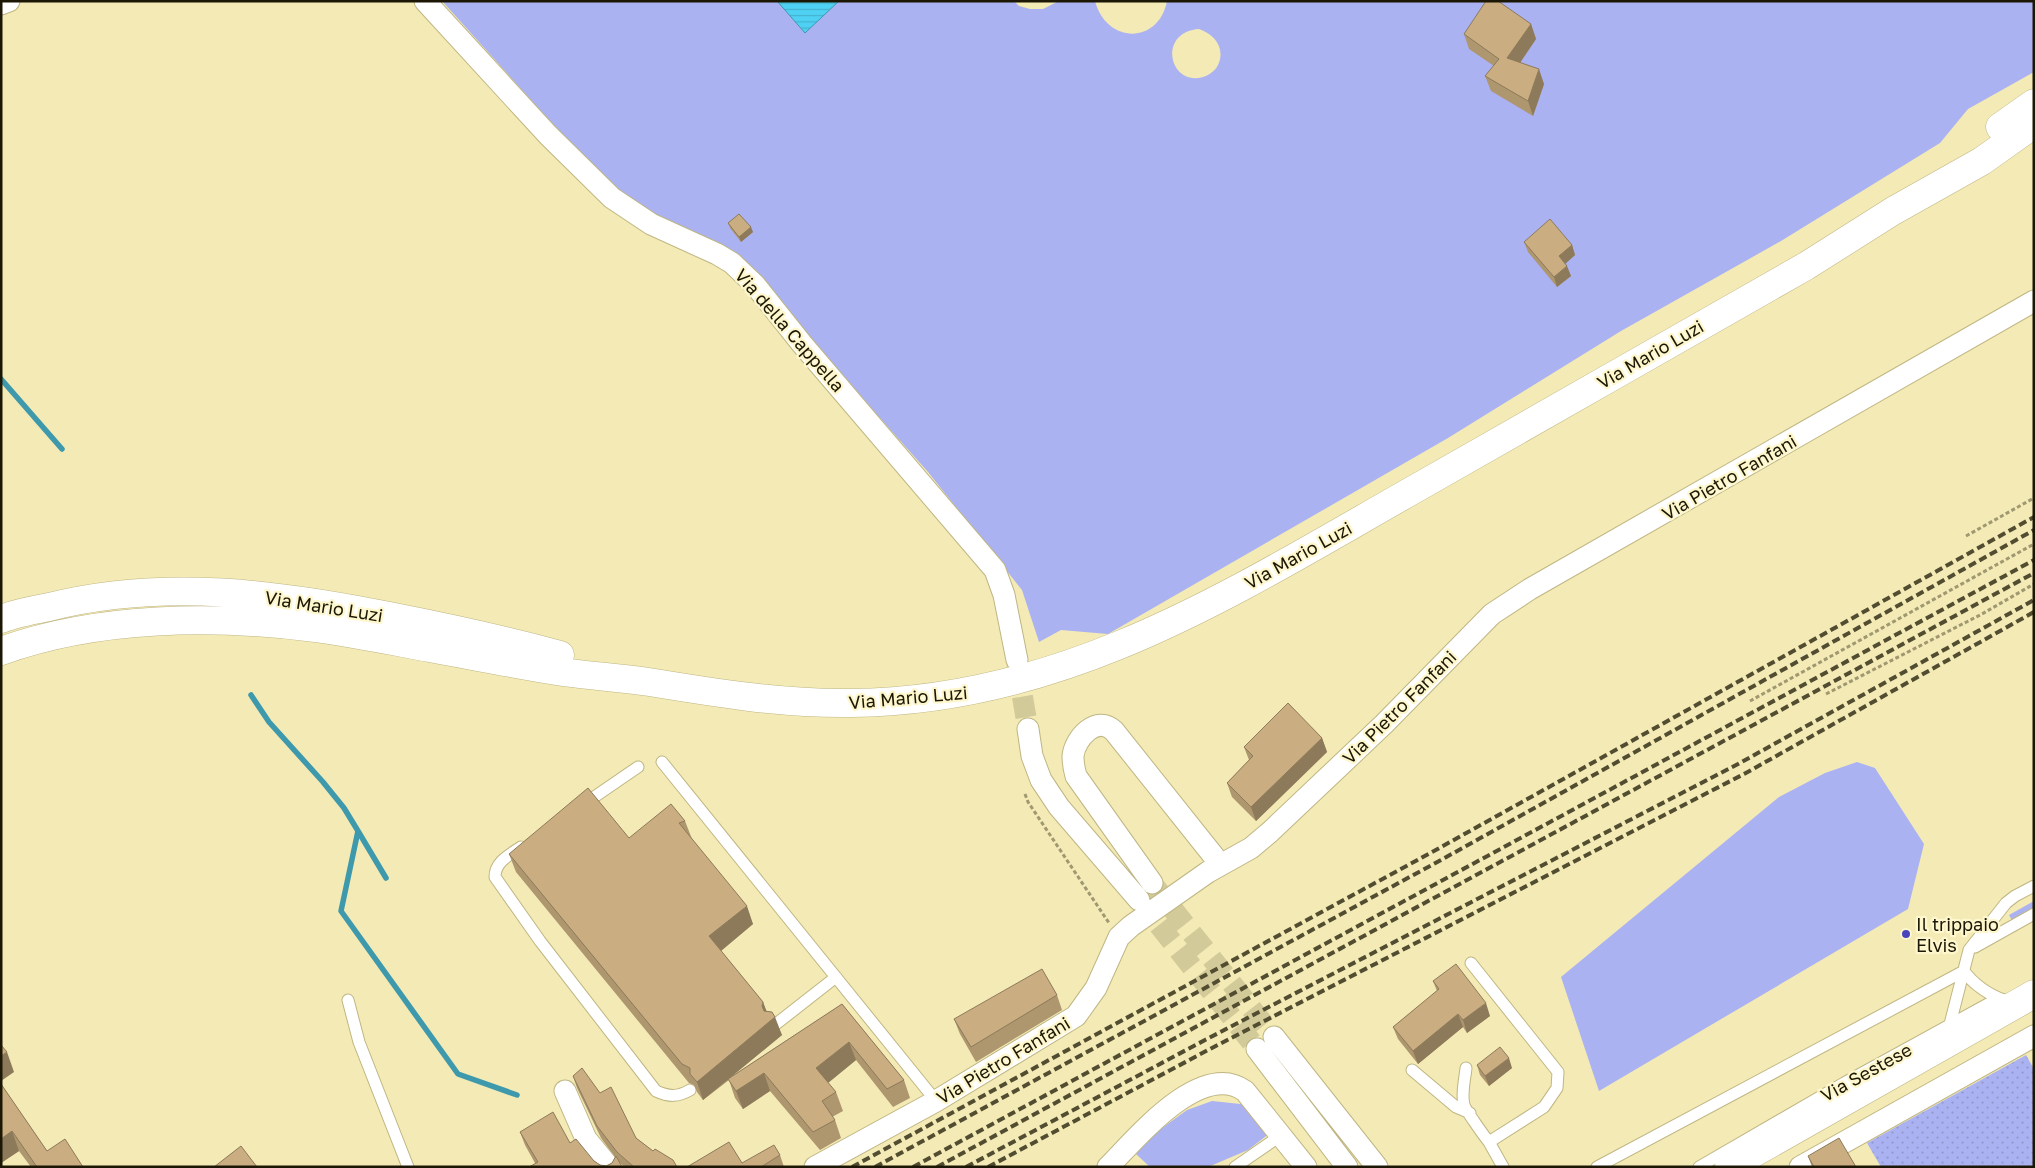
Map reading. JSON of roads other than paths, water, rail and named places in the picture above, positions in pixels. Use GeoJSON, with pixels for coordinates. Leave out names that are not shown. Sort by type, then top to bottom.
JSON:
{"type":"FeatureCollection","features":[{"type":"Feature","properties":{"kind":"main road","name":"Via Mario Luzi"},"geometry":{"type":"LineString","coordinates":[[1893,211],[1972,147],[2034,103]]}},
{"type":"Feature","properties":{"kind":"main road","name":"Via Mario Luzi"},"geometry":{"type":"LineString","coordinates":[[1,651],[28,641],[87,630],[146,623],[230,620],[319,628],[562,672],[642,681],[766,700],[850,703],[891,702],[967,693],[1054,670],[1113,649],[1177,621],[1268,572],[1797,270],[1893,211],[1982,161],[2034,124]]}},
{"type":"Feature","properties":{"kind":"main road","name":"Via Mario Luzi"},"geometry":{"type":"LineString","coordinates":[[1,619],[72,601],[132,593],[174,590],[269,596],[334,605],[516,643],[570,657],[642,681]]}},
{"type":"Feature","properties":{"kind":"main road","name":"Via Sestese"},"geometry":{"type":"LineString","coordinates":[[1729,1167],[1945,1037],[2018,996]]}},
{"type":"Feature","properties":{"kind":"street"},"geometry":{"type":"LineString","coordinates":[[1,4],[10,1]]}},
{"type":"Feature","properties":{"kind":"street","name":"Via della Cappella"},"geometry":{"type":"LineString","coordinates":[[425,1],[548,135],[612,198],[651,224],[724,258],[755,285],[802,344],[995,570],[1004,595],[1016,660]]}},
{"type":"Feature","properties":{"kind":"street","name":"Via Pietro Fanfani"},"geometry":{"type":"LineString","coordinates":[[815,1167],[936,1101],[1076,1016],[1096,988],[1119,937],[1131,926],[1220,864],[1251,848],[1270,832],[1384,724],[1492,614],[1530,589],[2034,301]]}},
{"type":"Feature","properties":{"kind":"street"},"geometry":{"type":"LineString","coordinates":[[1028,728],[1032,756],[1041,780],[1059,807],[1145,892],[1076,776],[1073,754],[1082,736],[1096,726],[1103,725],[1114,731],[1220,864]]}},
{"type":"Feature","properties":{"kind":"street"},"geometry":{"type":"LineString","coordinates":[[1800,1167],[2033,1039]]}},
{"type":"Feature","properties":{"kind":"street"},"geometry":{"type":"LineString","coordinates":[[1347,1167],[1265,1043],[1377,1167]]}},
{"type":"Feature","properties":{"kind":"street"},"geometry":{"type":"LineString","coordinates":[[1108,1167],[1169,1107],[1185,1096],[1218,1084],[1229,1083],[1238,1085],[1245,1091],[1306,1167]]}},
{"type":"Feature","properties":{"kind":"street"},"geometry":{"type":"LineString","coordinates":[[565,1091],[586,1139],[609,1167]]}},
{"type":"Feature","properties":{"kind":"lane"},"geometry":{"type":"LineString","coordinates":[[662,762],[936,1101]]}},
{"type":"Feature","properties":{"kind":"lane"},"geometry":{"type":"LineString","coordinates":[[574,811],[638,767]]}},
{"type":"Feature","properties":{"kind":"lane"},"geometry":{"type":"LineString","coordinates":[[535,838],[503,860],[495,870],[495,877],[540,941],[656,1090],[663,1094],[677,1096],[690,1090]]}},
{"type":"Feature","properties":{"kind":"lane"},"geometry":{"type":"LineString","coordinates":[[1945,1037],[1969,950],[2006,903],[2034,886]]}},
{"type":"Feature","properties":{"kind":"lane"},"geometry":{"type":"LineString","coordinates":[[1969,950],[2034,914]]}},
{"type":"Feature","properties":{"kind":"lane"},"geometry":{"type":"LineString","coordinates":[[1471,963],[1558,1072],[1557,1088],[1544,1106],[1489,1142]]}},
{"type":"Feature","properties":{"kind":"lane"},"geometry":{"type":"LineString","coordinates":[[1964,971],[1970,979],[2018,996]]}},
{"type":"Feature","properties":{"kind":"lane"},"geometry":{"type":"LineString","coordinates":[[1597,1167],[1964,971]]}},
{"type":"Feature","properties":{"kind":"lane"},"geometry":{"type":"LineString","coordinates":[[776,1024],[836,978]]}},
{"type":"Feature","properties":{"kind":"lane"},"geometry":{"type":"LineString","coordinates":[[348,1000],[359,1042],[408,1167]]}},
{"type":"Feature","properties":{"kind":"lane","name":"Via Sestese"},"geometry":{"type":"LineString","coordinates":[[1699,1167],[1844,1083],[1945,1037]]}},
{"type":"Feature","properties":{"kind":"lane"},"geometry":{"type":"LineString","coordinates":[[1466,1068],[1463,1102],[1465,1108],[1489,1142],[1503,1167]]}},
{"type":"Feature","properties":{"kind":"lane"},"geometry":{"type":"LineString","coordinates":[[1412,1070],[1456,1107],[1470,1113]]}},
{"type":"Feature","properties":{"kind":"lane"},"geometry":{"type":"LineString","coordinates":[[1235,1167],[1280,1136]]}},
{"type":"Feature","properties":{"kind":"waterway"},"geometry":{"type":"LineString","coordinates":[[1,379],[62,449]]}},
{"type":"Feature","properties":{"kind":"waterway"},"geometry":{"type":"LineString","coordinates":[[251,695],[269,722],[344,808],[358,831],[341,911],[458,1074],[517,1095]]}},
{"type":"Feature","properties":{"kind":"waterway"},"geometry":{"type":"LineString","coordinates":[[358,831],[386,878]]}},
{"type":"Feature","properties":{"kind":"tunnel"},"geometry":{"type":"LineString","coordinates":[[1017,665],[1028,729]]}},
{"type":"Feature","properties":{"kind":"tunnel"},"geometry":{"type":"LineString","coordinates":[[1152,883],[1274,1037]]}},
{"type":"Feature","properties":{"kind":"tunnel"},"geometry":{"type":"LineString","coordinates":[[1139,900],[1257,1049]]}},
{"type":"Feature","properties":{"kind":"railway"},"geometry":{"type":"LineString","coordinates":[[852,1167],[1434,851],[2034,517]]}},
{"type":"Feature","properties":{"kind":"railway"},"geometry":{"type":"LineString","coordinates":[[875,1167],[1441,860],[2034,530]]}},
{"type":"Feature","properties":{"kind":"railway"},"geometry":{"type":"LineString","coordinates":[[913,1167],[2034,560]]}},
{"type":"Feature","properties":{"kind":"railway"},"geometry":{"type":"LineString","coordinates":[[937,1167],[2034,573]]}},
{"type":"Feature","properties":{"kind":"railway"},"geometry":{"type":"LineString","coordinates":[[966,1167],[1205,1040],[1738,764],[2034,600]]}},
{"type":"Feature","properties":{"kind":"railway"},"geometry":{"type":"LineString","coordinates":[[988,1167],[1210,1049],[1744,774],[2034,612]]}},
{"type":"Feature","properties":{"kind":"place","name":"Il trippaio Elvis"},"geometry":{"type":"Point","coordinates":[1906,934]}}]}
